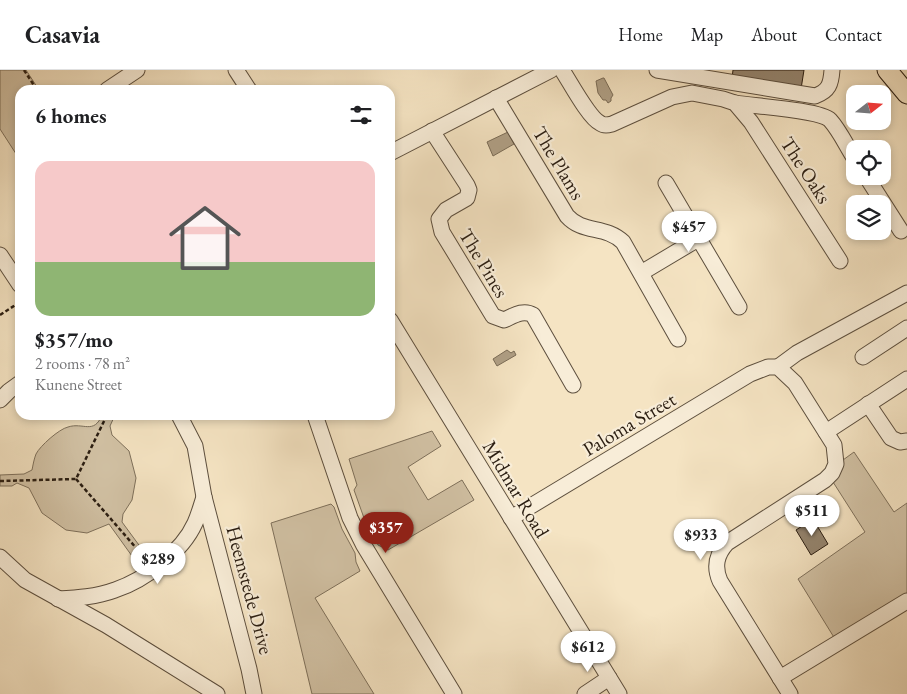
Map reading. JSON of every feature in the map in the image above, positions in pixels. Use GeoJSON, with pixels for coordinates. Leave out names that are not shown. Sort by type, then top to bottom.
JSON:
{"type":"FeatureCollection","features":[{"type":"Feature","properties":{"kind":"main road"},"geometry":{"type":"LineString","coordinates":[[887,70],[907,94]]}},
{"type":"Feature","properties":{"kind":"street"},"geometry":{"type":"LineString","coordinates":[[114,85],[137,70]]}},
{"type":"Feature","properties":{"kind":"street"},"geometry":{"type":"LineString","coordinates":[[236,70],[245,85]]}},
{"type":"Feature","properties":{"kind":"street"},"geometry":{"type":"LineString","coordinates":[[395,150],[551,70]]}},
{"type":"Feature","properties":{"kind":"street","name":"The Oaks"},"geometry":{"type":"LineString","coordinates":[[562,70],[592,116],[600,124],[612,124],[682,94],[702,94],[723,98],[735,103],[812,114],[826,118],[832,123],[846,146]]}},
{"type":"Feature","properties":{"kind":"street"},"geometry":{"type":"LineString","coordinates":[[657,70],[815,96],[824,92],[831,84],[832,70]]}},
{"type":"Feature","properties":{"kind":"street","name":"The Plams"},"geometry":{"type":"LineString","coordinates":[[496,98],[567,216],[582,227],[612,234],[623,242],[678,339]]}},
{"type":"Feature","properties":{"kind":"street","name":"The Oaks"},"geometry":{"type":"LineString","coordinates":[[735,103],[751,122],[840,261]]}},
{"type":"Feature","properties":{"kind":"street","name":"The Pines"},"geometry":{"type":"LineString","coordinates":[[432,131],[469,190],[467,198],[442,214],[439,219],[442,232],[493,316],[504,320],[524,312],[533,315],[573,385]]}},
{"type":"Feature","properties":{"kind":"street"},"geometry":{"type":"LineString","coordinates":[[666,182],[738,307]]}},
{"type":"Feature","properties":{"kind":"street"},"geometry":{"type":"LineString","coordinates":[[872,185],[901,231]]}},
{"type":"Feature","properties":{"kind":"street"},"geometry":{"type":"LineString","coordinates":[[641,273],[698,238]]}},
{"type":"Feature","properties":{"kind":"street"},"geometry":{"type":"LineString","coordinates":[[0,255],[15,278]]}},
{"type":"Feature","properties":{"kind":"street","name":"Paloma Street"},"geometry":{"type":"LineString","coordinates":[[511,518],[750,374],[773,367],[797,352],[907,293]]}},
{"type":"Feature","properties":{"kind":"street","name":"Midmar Road"},"geometry":{"type":"LineString","coordinates":[[395,328],[619,694]]}},
{"type":"Feature","properties":{"kind":"street"},"geometry":{"type":"LineString","coordinates":[[863,357],[907,328]]}},
{"type":"Feature","properties":{"kind":"street"},"geometry":{"type":"LineString","coordinates":[[773,367],[795,384],[834,445],[836,464],[832,473],[825,480],[727,543],[718,556],[716,570],[720,581],[790,694]]}},
{"type":"Feature","properties":{"kind":"street"},"geometry":{"type":"LineString","coordinates":[[826,432],[907,379]]}},
{"type":"Feature","properties":{"kind":"street"},"geometry":{"type":"LineString","coordinates":[[0,400],[15,388]]}},
{"type":"Feature","properties":{"kind":"street"},"geometry":{"type":"LineString","coordinates":[[868,404],[891,438],[900,442],[907,440]]}},
{"type":"Feature","properties":{"kind":"street","name":"Heemstede Drive"},"geometry":{"type":"LineString","coordinates":[[181,420],[194,446],[204,497],[254,694]]}},
{"type":"Feature","properties":{"kind":"street"},"geometry":{"type":"LineString","coordinates":[[317,420],[350,518],[363,544],[454,694]]}},
{"type":"Feature","properties":{"kind":"street","name":"Heemstede Drive"},"geometry":{"type":"LineString","coordinates":[[58,599],[90,597],[115,590],[139,579],[154,569],[179,546],[195,524],[204,497]]}},
{"type":"Feature","properties":{"kind":"street"},"geometry":{"type":"LineString","coordinates":[[0,557],[25,580],[106,625],[217,694]]}},
{"type":"Feature","properties":{"kind":"street"},"geometry":{"type":"LineString","coordinates":[[780,678],[907,601]]}},
{"type":"Feature","properties":{"kind":"street"},"geometry":{"type":"LineString","coordinates":[[585,694],[609,678]]}},
{"type":"Feature","properties":{"kind":"path"},"geometry":{"type":"LineString","coordinates":[[24,70],[33,85]]}},
{"type":"Feature","properties":{"kind":"path"},"geometry":{"type":"LineString","coordinates":[[0,316],[15,306]]}},
{"type":"Feature","properties":{"kind":"path"},"geometry":{"type":"LineString","coordinates":[[76,479],[105,420]]}},
{"type":"Feature","properties":{"kind":"path"},"geometry":{"type":"LineString","coordinates":[[0,480],[76,479],[154,569]]}},
{"type":"Feature","properties":{"kind":"shaded area"},"geometry":{"type":"Polygon","coordinates":[[[0,70],[26,70],[36,85],[15,85],[15,152],[0,129],[0,70]]]}},
{"type":"Feature","properties":{"kind":"shaded area"},"geometry":{"type":"Polygon","coordinates":[[[604,78],[613,95],[608,103],[598,93],[596,81],[604,78]]]}},
{"type":"Feature","properties":{"kind":"shaded area"},"geometry":{"type":"Polygon","coordinates":[[[508,132],[514,144],[493,156],[487,142],[508,132]]]}},
{"type":"Feature","properties":{"kind":"shaded area"},"geometry":{"type":"Polygon","coordinates":[[[507,350],[511,353],[514,351],[516,355],[497,366],[493,359],[507,350]]]}},
{"type":"Feature","properties":{"kind":"shaded area"},"geometry":{"type":"Polygon","coordinates":[[[113,420],[110,426],[112,435],[129,451],[136,478],[132,500],[123,514],[122,522],[147,556],[155,557],[157,560],[138,574],[137,563],[109,524],[87,533],[66,530],[42,513],[29,488],[17,483],[12,486],[0,486],[0,475],[24,474],[32,470],[35,456],[41,447],[64,428],[73,426],[88,427],[95,425],[99,421],[113,420]]]}},
{"type":"Feature","properties":{"kind":"shaded area"},"geometry":{"type":"Polygon","coordinates":[[[432,431],[441,446],[408,467],[428,500],[462,480],[474,500],[388,550],[378,545],[364,518],[354,490],[357,485],[349,459],[432,431]]]}},
{"type":"Feature","properties":{"kind":"shaded area"},"geometry":{"type":"Polygon","coordinates":[[[854,452],[894,512],[907,503],[907,595],[835,639],[798,579],[865,532],[833,482],[843,460],[854,452]]]}},
{"type":"Feature","properties":{"kind":"shaded area"},"geometry":{"type":"Polygon","coordinates":[[[331,504],[355,553],[360,571],[315,598],[374,694],[312,694],[271,523],[331,504]]]}},
{"type":"Feature","properties":{"kind":"building"},"geometry":{"type":"Polygon","coordinates":[[[733,70],[804,70],[801,89],[732,78],[733,70]]]}},
{"type":"Feature","properties":{"kind":"building"},"geometry":{"type":"Polygon","coordinates":[[[813,519],[828,544],[811,555],[796,530],[813,519]]]}}]}
